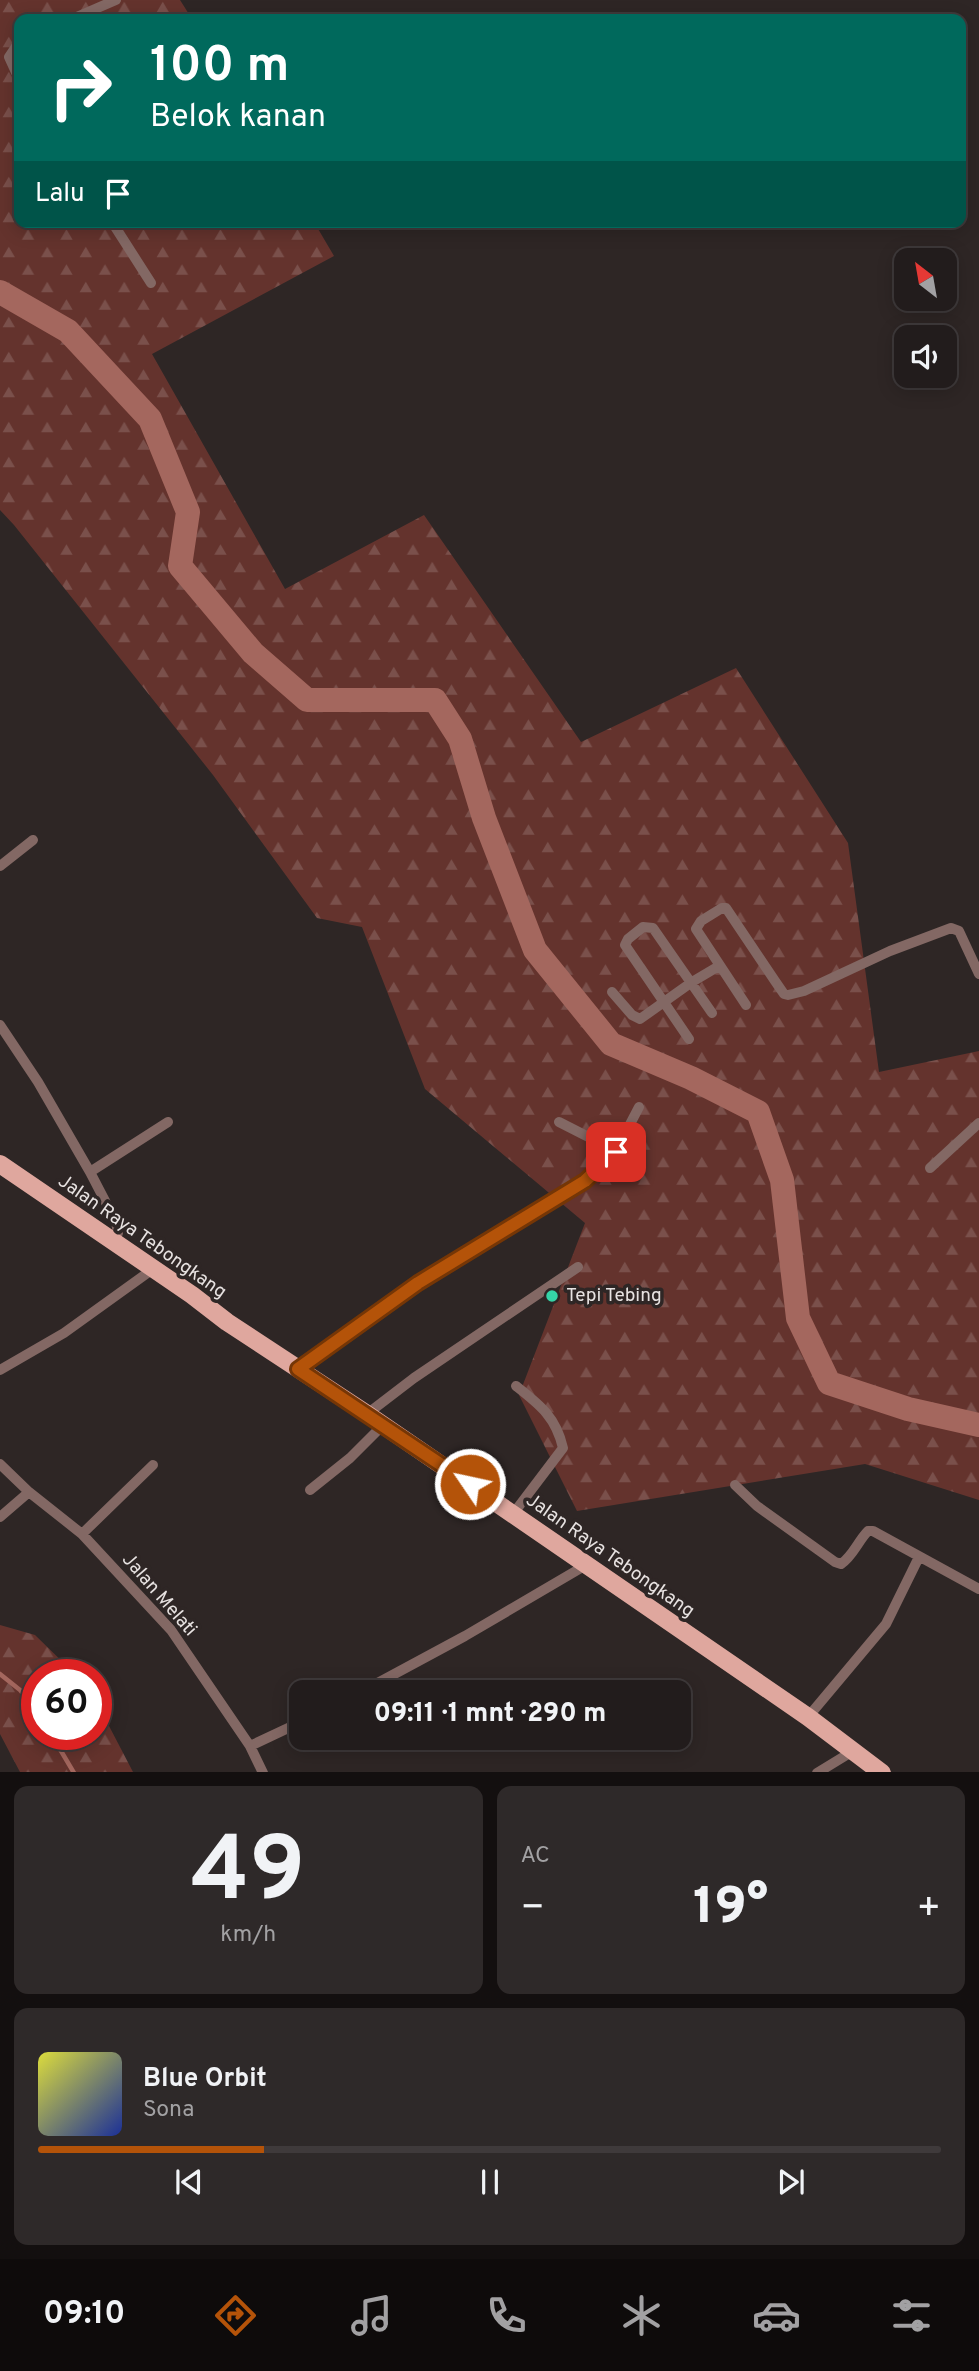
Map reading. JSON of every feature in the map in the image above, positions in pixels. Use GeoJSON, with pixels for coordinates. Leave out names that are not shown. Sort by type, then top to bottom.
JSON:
{"type":"FeatureCollection","features":[{"type":"Feature","properties":{"kind":"main road","name":"Jalan Raya Tebongkang"},"geometry":{"type":"LineString","coordinates":[[0,1164],[808,1717],[881,1772]]}},
{"type":"Feature","properties":{"kind":"street"},"geometry":{"type":"LineString","coordinates":[[84,14],[116,0]]}},
{"type":"Feature","properties":{"kind":"street"},"geometry":{"type":"LineString","coordinates":[[14,50],[9,57],[14,68]]}},
{"type":"Feature","properties":{"kind":"street"},"geometry":{"type":"LineString","coordinates":[[115,228],[151,283]]}},
{"type":"Feature","properties":{"kind":"street"},"geometry":{"type":"LineString","coordinates":[[0,866],[33,840]]}},
{"type":"Feature","properties":{"kind":"street"},"geometry":{"type":"LineString","coordinates":[[746,1005],[696,929],[701,921],[722,908],[726,908],[784,994],[804,991],[890,951],[951,928],[959,931],[979,974]]}},
{"type":"Feature","properties":{"kind":"street"},"geometry":{"type":"LineString","coordinates":[[689,1040],[625,945],[628,939],[643,927],[653,928],[712,1013]]}},
{"type":"Feature","properties":{"kind":"street"},"geometry":{"type":"LineString","coordinates":[[612,992],[632,1015],[639,1018],[719,966]]}},
{"type":"Feature","properties":{"kind":"street"},"geometry":{"type":"LineString","coordinates":[[0,1025],[38,1082],[90,1172],[116,1222],[118,1233],[114,1243]]}},
{"type":"Feature","properties":{"kind":"street"},"geometry":{"type":"LineString","coordinates":[[298,1369],[418,1283],[585,1181],[616,1152],[639,1107]]}},
{"type":"Feature","properties":{"kind":"street"},"geometry":{"type":"LineString","coordinates":[[90,1172],[168,1122]]}},
{"type":"Feature","properties":{"kind":"street"},"geometry":{"type":"LineString","coordinates":[[559,1122],[616,1152]]}},
{"type":"Feature","properties":{"kind":"street"},"geometry":{"type":"LineString","coordinates":[[930,1168],[979,1123]]}},
{"type":"Feature","properties":{"kind":"street"},"geometry":{"type":"LineString","coordinates":[[367,1414],[425,1370],[578,1267]]}},
{"type":"Feature","properties":{"kind":"street"},"geometry":{"type":"LineString","coordinates":[[0,1370],[64,1334],[152,1269]]}},
{"type":"Feature","properties":{"kind":"street"},"geometry":{"type":"LineString","coordinates":[[513,1514],[563,1448],[559,1430],[550,1417],[540,1405],[516,1386]]}},
{"type":"Feature","properties":{"kind":"street"},"geometry":{"type":"LineString","coordinates":[[310,1490],[350,1458],[383,1426]]}},
{"type":"Feature","properties":{"kind":"street","name":"Jalan Melati"},"geometry":{"type":"LineString","coordinates":[[0,1464],[29,1492],[82,1534],[171,1630],[250,1746],[263,1772]]}},
{"type":"Feature","properties":{"kind":"street"},"geometry":{"type":"LineString","coordinates":[[82,1534],[153,1465]]}},
{"type":"Feature","properties":{"kind":"street"},"geometry":{"type":"LineString","coordinates":[[735,1485],[782,1526],[835,1562],[841,1564],[846,1561],[869,1531],[873,1531],[979,1589]]}},
{"type":"Feature","properties":{"kind":"street"},"geometry":{"type":"LineString","coordinates":[[0,1517],[29,1492]]}},
{"type":"Feature","properties":{"kind":"street"},"geometry":{"type":"LineString","coordinates":[[808,1717],[886,1624],[919,1557]]}},
{"type":"Feature","properties":{"kind":"street"},"geometry":{"type":"LineString","coordinates":[[384,1680],[466,1636],[586,1565]]}},
{"type":"Feature","properties":{"kind":"street"},"geometry":{"type":"LineString","coordinates":[[250,1746],[289,1728]]}},
{"type":"Feature","properties":{"kind":"street"},"geometry":{"type":"LineString","coordinates":[[819,1772],[853,1751]]}},
{"type":"Feature","properties":{"kind":"green space"},"geometry":{"type":"Polygon","coordinates":[[[0,0],[180,0],[189,14],[14,14],[14,228],[318,228],[334,256],[152,354],[285,589],[424,515],[581,742],[736,668],[848,843],[879,1072],[979,1051],[979,1500],[865,1464],[577,1511],[519,1395],[585,1223],[425,1089],[362,927],[317,918],[213,775],[0,510],[0,0]]]}},
{"type":"Feature","properties":{"kind":"green space"},"geometry":{"type":"Polygon","coordinates":[[[0,1625],[35,1635],[60,1659],[21,1659],[21,1750],[112,1750],[112,1732],[133,1772],[20,1772],[0,1734],[0,1625]]]}},
{"type":"Feature","properties":{"kind":"waterway"},"geometry":{"type":"LineString","coordinates":[[0,292],[68,331],[150,419],[188,512],[180,566],[253,653],[307,700],[435,700],[460,739],[484,818],[535,950],[611,1044],[691,1078],[758,1112],[782,1180],[798,1318],[829,1383],[908,1409],[979,1425]]}},
{"type":"Feature","properties":{"kind":"waterway"},"geometry":{"type":"LineString","coordinates":[[0,1674],[21,1691]]}},
{"type":"Feature","properties":{"kind":"waterway"},"geometry":{"type":"LineString","coordinates":[[60,1750],[73,1772]]}},
{"type":"Feature","properties":{"kind":"place","name":"Tepi Tebing"},"geometry":{"type":"Point","coordinates":[552,1296]}},
{"type":"Feature","properties":{"kind":"route"},"geometry":{"type":"LineString","coordinates":[[470,1484],[298,1369],[418,1283],[585,1181],[616,1152]]}}]}
